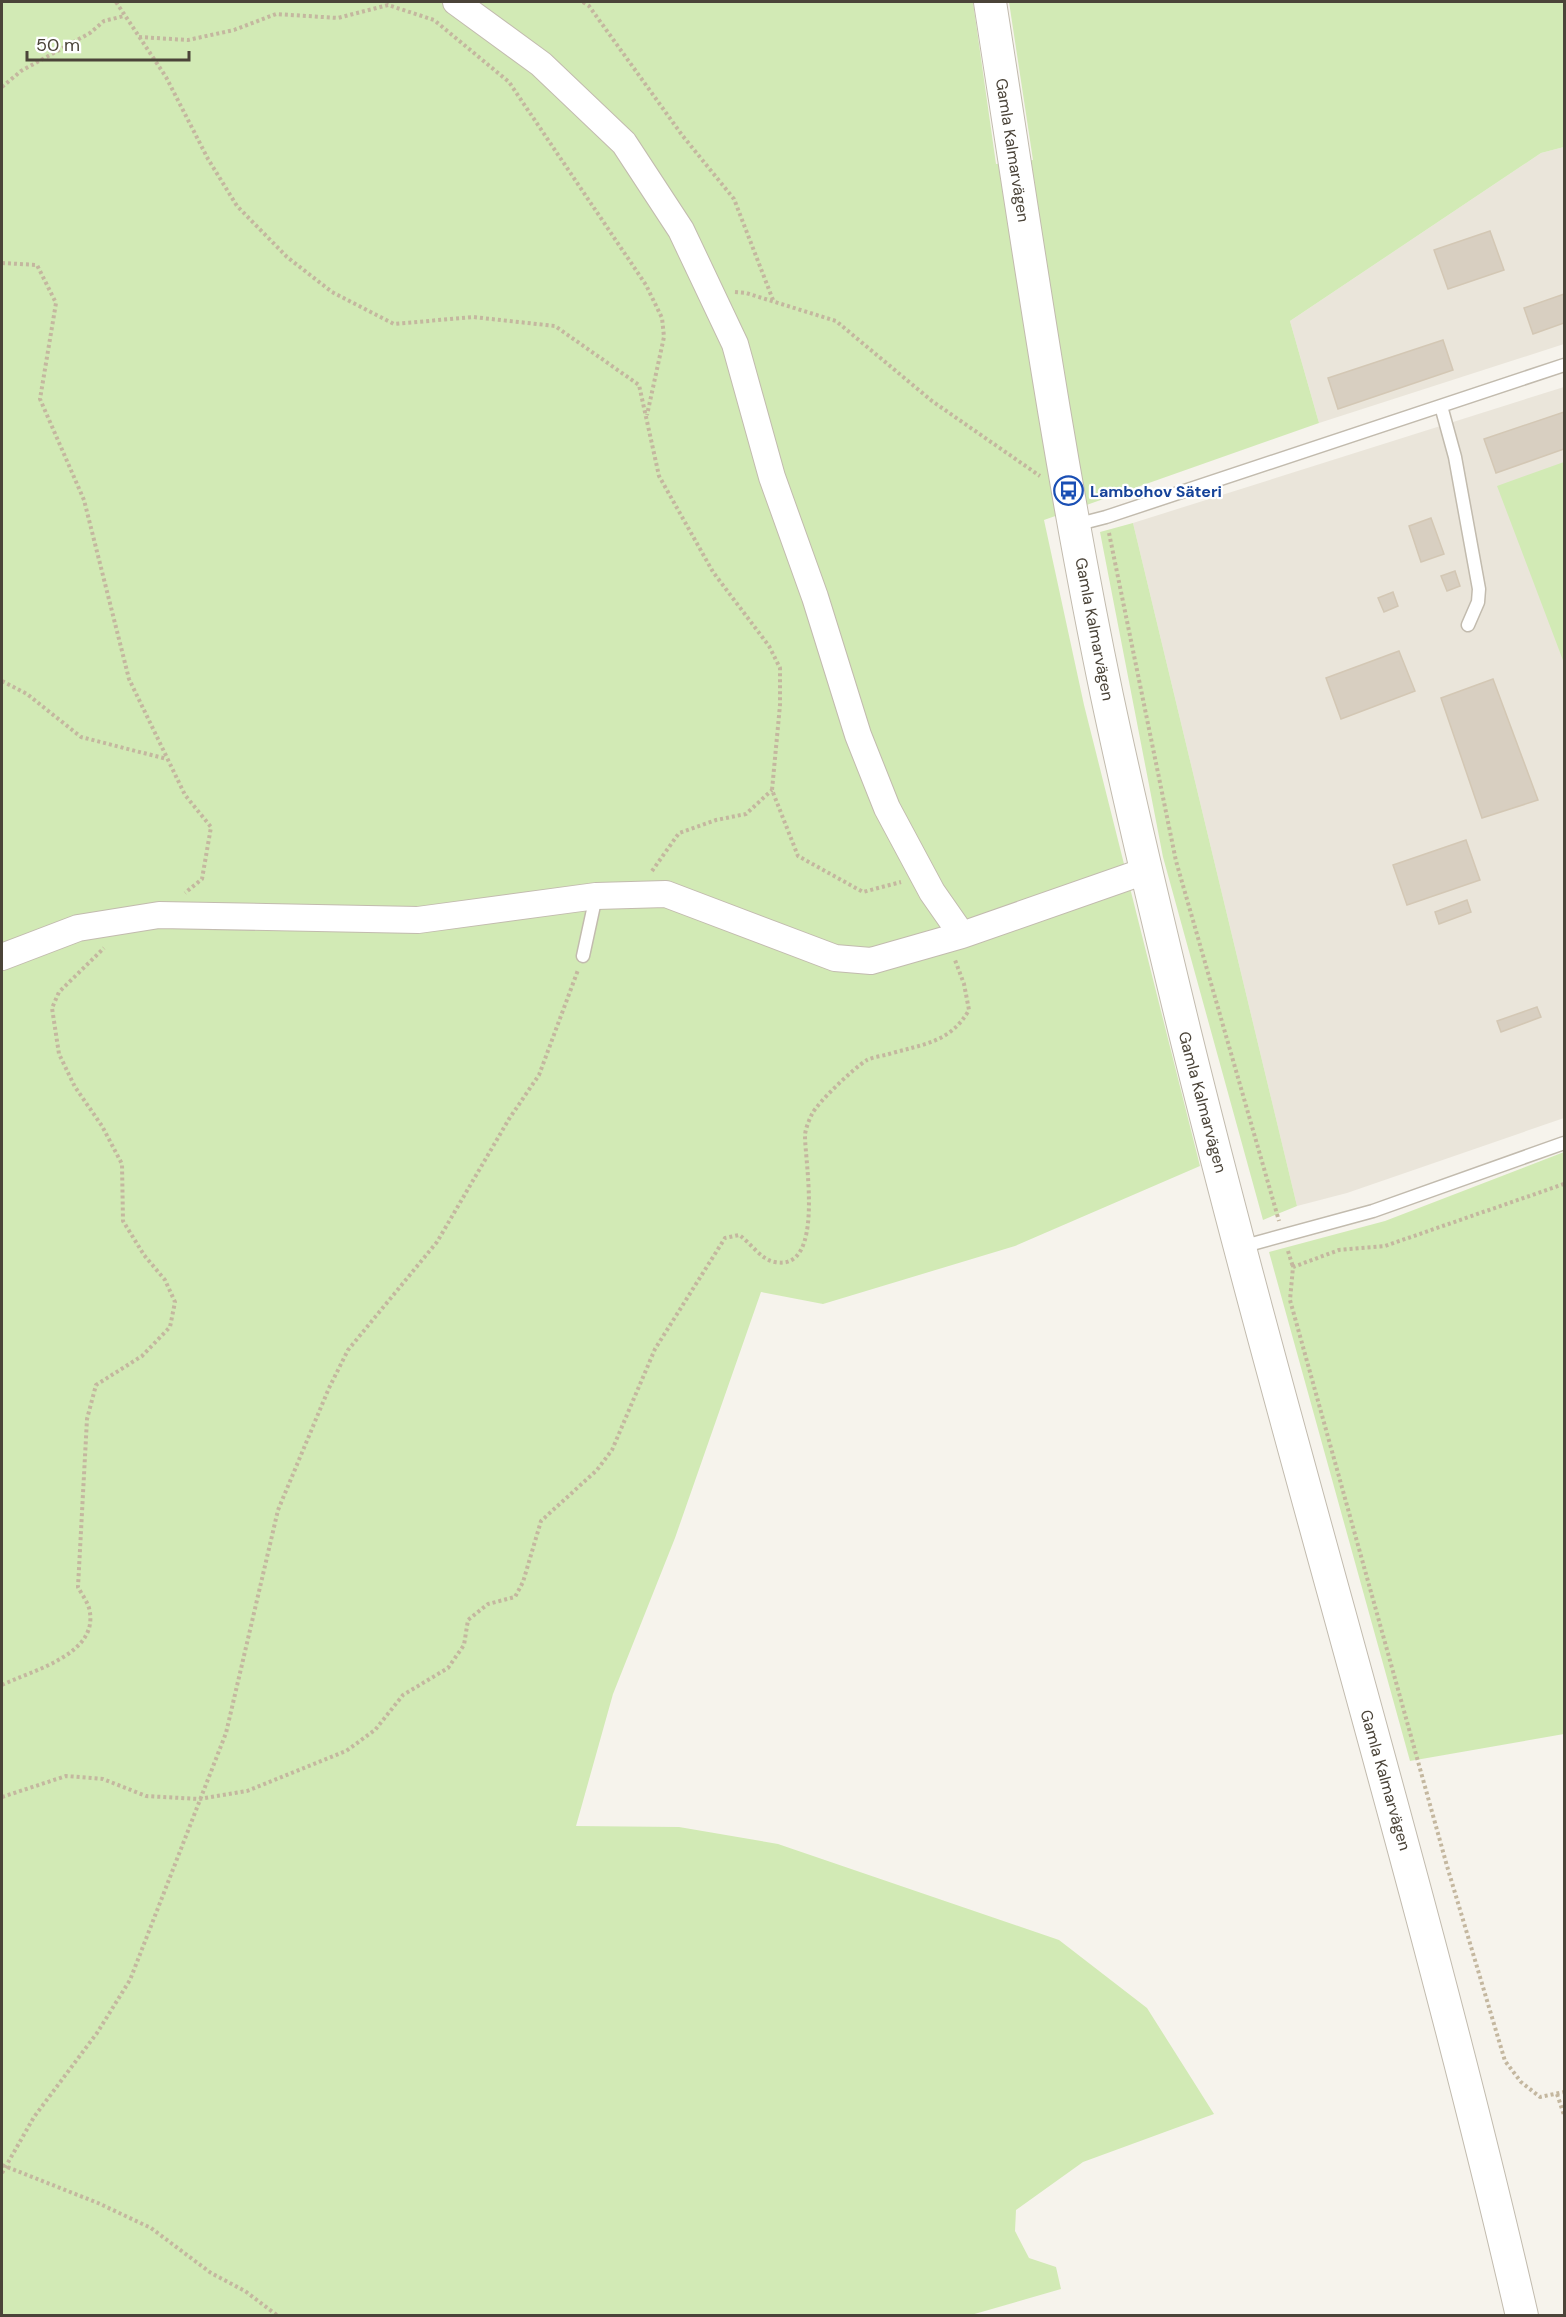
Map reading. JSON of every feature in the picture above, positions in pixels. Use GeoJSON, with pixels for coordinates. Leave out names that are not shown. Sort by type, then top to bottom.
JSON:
{"type":"FeatureCollection","features":[{"type":"Feature","properties":{"kind":"street"},"geometry":{"type":"LineString","coordinates":[[456,2],[541,64],[624,143],[681,230],[735,344],[772,477],[862,745],[887,808],[954,937]]}},
{"type":"Feature","properties":{"kind":"street","name":"Gamla Kalmarvägen"},"geometry":{"type":"LineString","coordinates":[[990,2],[1067,480],[1107,696],[1185,1034],[1328,1574],[1410,1867],[1522,2316]]}},
{"type":"Feature","properties":{"kind":"street"},"geometry":{"type":"LineString","coordinates":[[2,957],[78,928],[159,915],[418,920],[596,896],[666,894],[836,958],[871,961],[954,937],[1148,870]]}},
{"type":"Feature","properties":{"kind":"lane"},"geometry":{"type":"LineString","coordinates":[[1075,525],[1106,517],[1564,365]]}},
{"type":"Feature","properties":{"kind":"lane"},"geometry":{"type":"LineString","coordinates":[[1441,406],[1457,467],[1479,589],[1478,602],[1468,625]]}},
{"type":"Feature","properties":{"kind":"lane"},"geometry":{"type":"LineString","coordinates":[[583,956],[596,896]]}},
{"type":"Feature","properties":{"kind":"lane"},"geometry":{"type":"LineString","coordinates":[[1241,1247],[1373,1211],[1564,1143]]}},
{"type":"Feature","properties":{"kind":"path"},"geometry":{"type":"LineString","coordinates":[[116,2],[166,77],[208,159],[237,206],[287,257],[333,292],[394,324],[473,317],[555,326],[639,385],[659,476],[713,572],[769,646],[780,668],[780,705],[772,790],[798,856],[863,892],[896,882],[905,882]]}},
{"type":"Feature","properties":{"kind":"path"},"geometry":{"type":"LineString","coordinates":[[583,2],[589,6],[682,135],[734,199],[773,301]]}},
{"type":"Feature","properties":{"kind":"path"},"geometry":{"type":"LineString","coordinates":[[138,37],[188,40],[234,30],[276,14],[338,18],[388,5],[434,20],[509,81],[646,285],[662,318],[664,337],[646,417]]}},
{"type":"Feature","properties":{"kind":"path"},"geometry":{"type":"LineString","coordinates":[[2,87],[21,71],[90,33],[104,21],[124,16]]}},
{"type":"Feature","properties":{"kind":"path"},"geometry":{"type":"LineString","coordinates":[[2,263],[37,265],[56,303],[40,399],[84,500],[129,679],[185,795],[211,827],[202,879],[159,915]]}},
{"type":"Feature","properties":{"kind":"path"},"geometry":{"type":"LineString","coordinates":[[710,291],[746,293],[836,321],[932,401],[1023,466],[1044,478],[1067,480]]}},
{"type":"Feature","properties":{"kind":"path"},"geometry":{"type":"LineString","coordinates":[[1106,517],[1176,861],[1293,1267],[1290,1300],[1447,1866],[1505,2061],[1521,2082],[1540,2097],[1564,2092]]}},
{"type":"Feature","properties":{"kind":"path"},"geometry":{"type":"LineString","coordinates":[[2,681],[27,694],[81,737],[168,759]]}},
{"type":"Feature","properties":{"kind":"path"},"geometry":{"type":"LineString","coordinates":[[635,895],[679,833],[716,820],[746,814],[772,790]]}},
{"type":"Feature","properties":{"kind":"path"},"geometry":{"type":"LineString","coordinates":[[2,1685],[77,1650],[89,1633],[89,1608],[78,1587],[87,1419],[96,1385],[142,1356],[170,1327],[175,1302],[165,1280],[144,1255],[123,1221],[122,1164],[102,1126],[75,1087],[59,1054],[52,1008],[59,992],[103,950],[111,933],[108,923]]}},
{"type":"Feature","properties":{"kind":"path"},"geometry":{"type":"LineString","coordinates":[[2,1797],[66,1776],[104,1779],[146,1796],[199,1799],[247,1791],[346,1751],[375,1730],[403,1695],[448,1668],[464,1645],[468,1620],[488,1604],[515,1597],[523,1582],[541,1521],[597,1470],[612,1450],[655,1349],[725,1238],[739,1235],[753,1244],[763,1256],[776,1262],[790,1260],[801,1252],[807,1238],[809,1201],[805,1133],[812,1113],[828,1093],[867,1060],[938,1040],[959,1028],[969,1010],[954,937]]}},
{"type":"Feature","properties":{"kind":"path"},"geometry":{"type":"LineString","coordinates":[[2,2174],[34,2117],[97,2033],[130,1980],[226,1733],[278,1510],[329,1388],[348,1350],[437,1242],[509,1119],[539,1075],[583,956]]}},
{"type":"Feature","properties":{"kind":"path"},"geometry":{"type":"LineString","coordinates":[[1293,1267],[1339,1250],[1384,1246],[1564,1184]]}},
{"type":"Feature","properties":{"kind":"path"},"geometry":{"type":"LineString","coordinates":[[1557,2094],[1564,2115]]}},
{"type":"Feature","properties":{"kind":"path"},"geometry":{"type":"LineString","coordinates":[[2,2164],[98,2203],[151,2228],[211,2273],[245,2291],[278,2316]]}},
{"type":"Feature","properties":{"kind":"shaded area"},"geometry":{"type":"Polygon","coordinates":[[[1564,147],[1564,344],[1319,423],[1290,321],[1541,153],[1564,147]]]}},
{"type":"Feature","properties":{"kind":"shaded area","name":"Lambohov Säteri"},"geometry":{"type":"Polygon","coordinates":[[[1564,387],[1564,1118],[1347,1193],[1297,1206],[1133,523],[1564,387]]]}},
{"type":"Feature","properties":{"kind":"green space"},"geometry":{"type":"Polygon","coordinates":[[[2,2],[973,2],[996,164],[1033,160],[1009,2],[1564,2],[1564,147],[1541,153],[1290,321],[1319,423],[1044,520],[1084,705],[1200,1166],[1015,1246],[823,1304],[761,1292],[675,1538],[613,1694],[576,1826],[679,1827],[778,1844],[1059,1940],[1147,2008],[1214,2114],[1083,2162],[1016,2210],[1015,2231],[1029,2258],[1056,2267],[1061,2289],[971,2315],[2,2316],[2,2]]]}},
{"type":"Feature","properties":{"kind":"green space"},"geometry":{"type":"Polygon","coordinates":[[[1564,462],[1564,663],[1497,486],[1564,462]]]}},
{"type":"Feature","properties":{"kind":"green space"},"geometry":{"type":"Polygon","coordinates":[[[1133,523],[1297,1206],[1263,1220],[1163,857],[1100,532],[1133,523]]]}},
{"type":"Feature","properties":{"kind":"green space"},"geometry":{"type":"Polygon","coordinates":[[[1564,1152],[1564,1734],[1410,1761],[1269,1252],[1385,1221],[1564,1152]]]}},
{"type":"Feature","properties":{"kind":"building"},"geometry":{"type":"Polygon","coordinates":[[[1490,231],[1504,270],[1448,289],[1434,250],[1490,231]]]}},
{"type":"Feature","properties":{"kind":"building"},"geometry":{"type":"Polygon","coordinates":[[[1564,294],[1564,323],[1533,334],[1524,308],[1564,294]]]}},
{"type":"Feature","properties":{"kind":"building"},"geometry":{"type":"Polygon","coordinates":[[[1443,340],[1453,370],[1338,409],[1328,378],[1443,340]]]}},
{"type":"Feature","properties":{"kind":"building"},"geometry":{"type":"Polygon","coordinates":[[[1564,412],[1564,449],[1496,473],[1484,439],[1564,412]]]}},
{"type":"Feature","properties":{"kind":"building"},"geometry":{"type":"Polygon","coordinates":[[[1431,518],[1444,554],[1421,562],[1409,526],[1431,518]]]}},
{"type":"Feature","properties":{"kind":"building"},"geometry":{"type":"Polygon","coordinates":[[[1455,571],[1460,586],[1447,591],[1441,576],[1455,571]]]}},
{"type":"Feature","properties":{"kind":"building"},"geometry":{"type":"Polygon","coordinates":[[[1393,592],[1398,606],[1384,612],[1378,598],[1393,592]]]}},
{"type":"Feature","properties":{"kind":"building"},"geometry":{"type":"Polygon","coordinates":[[[1399,651],[1415,691],[1341,719],[1326,678],[1399,651]]]}},
{"type":"Feature","properties":{"kind":"building"},"geometry":{"type":"Polygon","coordinates":[[[1493,679],[1538,800],[1482,818],[1441,698],[1493,679]]]}},
{"type":"Feature","properties":{"kind":"building"},"geometry":{"type":"Polygon","coordinates":[[[1466,840],[1480,880],[1407,905],[1393,865],[1466,840]]]}},
{"type":"Feature","properties":{"kind":"building"},"geometry":{"type":"Polygon","coordinates":[[[1467,900],[1471,912],[1439,924],[1435,912],[1467,900]]]}},
{"type":"Feature","properties":{"kind":"building"},"geometry":{"type":"Polygon","coordinates":[[[1537,1007],[1541,1017],[1501,1032],[1497,1021],[1537,1007]]]}},
{"type":"Feature","properties":{"kind":"place","name":"Lambohov Säteri"},"geometry":{"type":"Point","coordinates":[1069,491]}}]}
